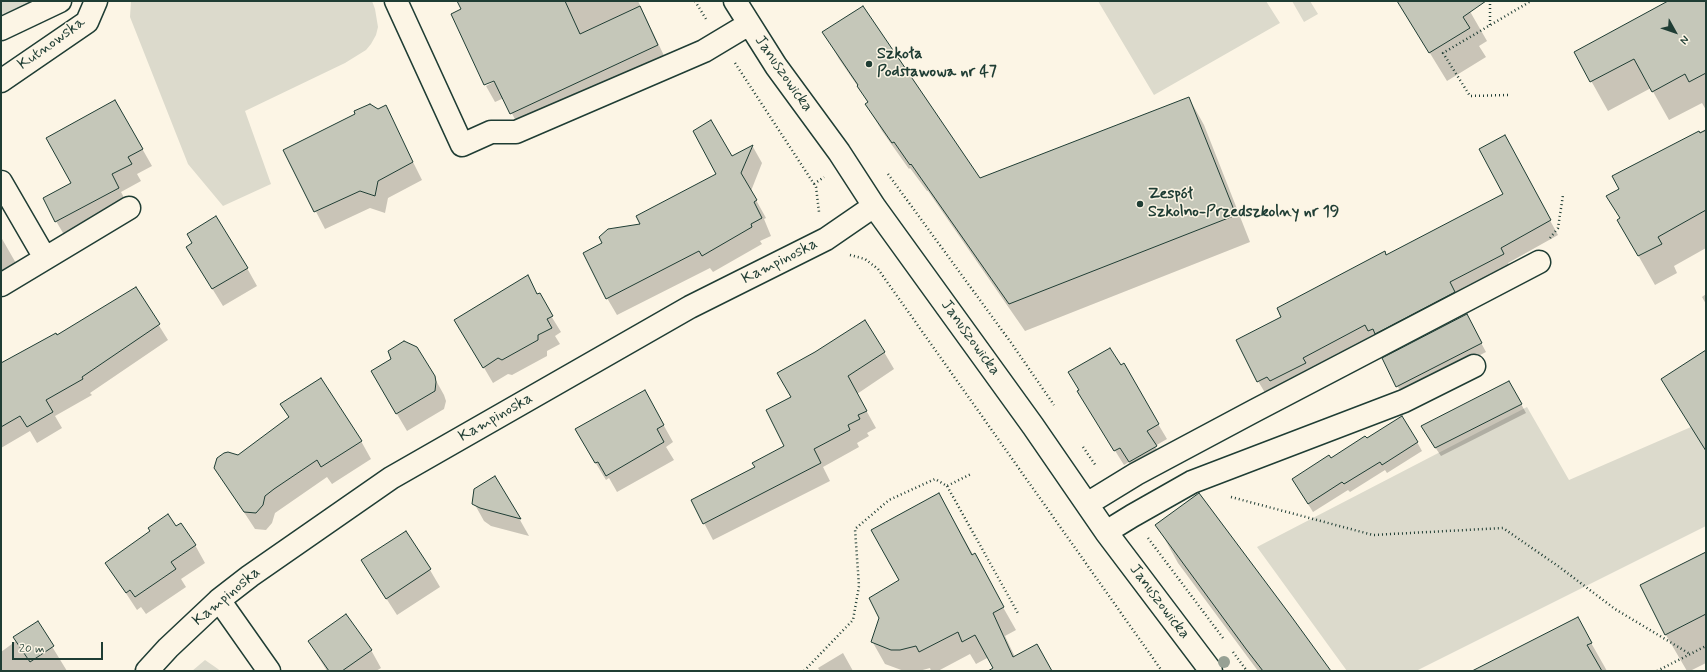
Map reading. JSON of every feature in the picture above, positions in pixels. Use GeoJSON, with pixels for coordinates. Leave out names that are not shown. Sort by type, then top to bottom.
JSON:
{"type":"FeatureCollection","features":[{"type":"Feature","properties":{"kind":"street","name":"Kutnowska"},"geometry":{"type":"LineString","coordinates":[[1,29],[60,1]]}},
{"type":"Feature","properties":{"kind":"street","name":"Kutnowska"},"geometry":{"type":"LineString","coordinates":[[1,81],[88,22],[96,1]]}},
{"type":"Feature","properties":{"kind":"street"},"geometry":{"type":"LineString","coordinates":[[396,1],[462,145],[491,132],[516,132],[704,51],[749,24]]}},
{"type":"Feature","properties":{"kind":"street","name":"Januszowicka"},"geometry":{"type":"LineString","coordinates":[[735,1],[776,66],[839,152],[874,206],[1106,532],[1211,671]]}},
{"type":"Feature","properties":{"kind":"street"},"geometry":{"type":"LineString","coordinates":[[1,182],[45,258]]}},
{"type":"Feature","properties":{"kind":"street","name":"Kampinoska"},"geometry":{"type":"LineString","coordinates":[[147,671],[168,648],[219,600],[250,576],[391,478],[690,307],[831,236],[874,206]]}},
{"type":"Feature","properties":{"kind":"street"},"geometry":{"type":"LineString","coordinates":[[1,285],[129,208]]}},
{"type":"Feature","properties":{"kind":"street"},"geometry":{"type":"LineString","coordinates":[[1087,504],[1112,488],[1254,411],[1539,262]]}},
{"type":"Feature","properties":{"kind":"street"},"geometry":{"type":"LineString","coordinates":[[1106,532],[1192,482],[1404,401],[1474,366]]}},
{"type":"Feature","properties":{"kind":"street"},"geometry":{"type":"LineString","coordinates":[[219,600],[269,671]]}},
{"type":"Feature","properties":{"kind":"path"},"geometry":{"type":"LineString","coordinates":[[695,1],[816,187],[820,214],[831,236],[845,253],[865,259],[878,269],[1162,671]]}},
{"type":"Feature","properties":{"kind":"path"},"geometry":{"type":"LineString","coordinates":[[1490,1],[1490,25]]}},
{"type":"Feature","properties":{"kind":"path"},"geometry":{"type":"LineString","coordinates":[[1508,95],[1470,96],[1443,53],[1531,1]]}},
{"type":"Feature","properties":{"kind":"path"},"geometry":{"type":"LineString","coordinates":[[886,171],[1012,344],[1055,407]]}},
{"type":"Feature","properties":{"kind":"path"},"geometry":{"type":"LineString","coordinates":[[1539,262],[1548,240],[1558,228],[1563,195]]}},
{"type":"Feature","properties":{"kind":"path"},"geometry":{"type":"LineString","coordinates":[[1081,445],[1112,488]]}},
{"type":"Feature","properties":{"kind":"path"},"geometry":{"type":"LineString","coordinates":[[947,486],[971,474]]}},
{"type":"Feature","properties":{"kind":"path"},"geometry":{"type":"LineString","coordinates":[[804,671],[853,620],[859,586],[855,530],[888,500],[935,479],[947,486],[1019,615]]}},
{"type":"Feature","properties":{"kind":"path"},"geometry":{"type":"LineString","coordinates":[[1192,482],[1207,491],[1373,535],[1503,528],[1558,566],[1615,609],[1690,654]]}},
{"type":"Feature","properties":{"kind":"path"},"geometry":{"type":"LineString","coordinates":[[1132,516],[1224,640]]}},
{"type":"Feature","properties":{"kind":"path"},"geometry":{"type":"LineString","coordinates":[[1229,646],[1247,671]]}},
{"type":"Feature","properties":{"kind":"path"},"geometry":{"type":"LineString","coordinates":[[1657,671],[1706,646]]}},
{"type":"Feature","properties":{"kind":"shaded area"},"geometry":{"type":"Polygon","coordinates":[[[1,1],[32,1],[1,17],[1,1]]]}},
{"type":"Feature","properties":{"kind":"shaded area"},"geometry":{"type":"Polygon","coordinates":[[[131,1],[372,1],[378,27],[376,35],[366,50],[345,63],[245,111],[271,184],[223,206],[188,164],[130,17],[131,1]]]}},
{"type":"Feature","properties":{"kind":"shaded area"},"geometry":{"type":"Polygon","coordinates":[[[1098,1],[1266,1],[1280,23],[1154,95],[1098,1]]]}},
{"type":"Feature","properties":{"kind":"shaded area"},"geometry":{"type":"Polygon","coordinates":[[[1292,1],[1310,1],[1318,14],[1304,22],[1292,1]]]}},
{"type":"Feature","properties":{"kind":"shaded area"},"geometry":{"type":"Polygon","coordinates":[[[1527,407],[1569,480],[1691,427],[1706,418],[1706,526],[1416,671],[1347,671],[1257,547],[1527,407]]]}},
{"type":"Feature","properties":{"kind":"shaded area"},"geometry":{"type":"Polygon","coordinates":[[[205,660],[218,669],[220,671],[192,671],[205,660]]]}},
{"type":"Feature","properties":{"kind":"building"},"geometry":{"type":"Polygon","coordinates":[[[457,1],[565,1],[580,34],[640,6],[658,45],[510,114],[494,81],[484,85],[451,14],[461,9],[457,1]]]}},
{"type":"Feature","properties":{"kind":"building"},"geometry":{"type":"Polygon","coordinates":[[[1397,1],[1486,1],[1463,17],[1470,28],[1429,53],[1397,1]]]}},
{"type":"Feature","properties":{"kind":"building"},"geometry":{"type":"Polygon","coordinates":[[[1668,1],[1706,1],[1706,73],[1689,82],[1685,74],[1652,92],[1634,59],[1590,82],[1574,52],[1668,1]]]}},
{"type":"Feature","properties":{"kind":"building"},"geometry":{"type":"Polygon","coordinates":[[[863,6],[980,178],[1189,97],[1236,215],[1009,304],[911,164],[910,165],[894,142],[892,143],[865,104],[868,102],[857,86],[858,85],[822,32],[863,6]]]}},
{"type":"Feature","properties":{"kind":"building"},"geometry":{"type":"Polygon","coordinates":[[[115,100],[143,149],[128,157],[132,164],[112,174],[119,188],[55,222],[43,198],[71,183],[46,138],[115,100]]]}},
{"type":"Feature","properties":{"kind":"building"},"geometry":{"type":"Polygon","coordinates":[[[370,104],[378,109],[386,105],[413,162],[378,181],[375,196],[360,191],[314,212],[283,150],[355,114],[354,111],[370,104]]]}},
{"type":"Feature","properties":{"kind":"building"},"geometry":{"type":"Polygon","coordinates":[[[711,120],[732,156],[753,145],[741,173],[757,200],[754,202],[762,218],[751,224],[752,227],[702,256],[699,251],[606,299],[583,253],[602,243],[599,237],[608,229],[640,224],[636,216],[716,174],[693,131],[711,120]]]}},
{"type":"Feature","properties":{"kind":"building"},"geometry":{"type":"Polygon","coordinates":[[[1706,130],[1706,210],[1658,237],[1662,244],[1638,256],[1617,220],[1620,218],[1606,196],[1619,189],[1612,176],[1699,131],[1700,133],[1706,130]]]}},
{"type":"Feature","properties":{"kind":"building"},"geometry":{"type":"Polygon","coordinates":[[[1505,135],[1551,220],[1501,248],[1504,254],[1450,282],[1455,292],[1375,334],[1373,329],[1368,331],[1365,325],[1303,358],[1306,363],[1270,381],[1267,377],[1257,382],[1236,340],[1281,317],[1277,308],[1385,251],[1386,255],[1503,194],[1479,149],[1505,135]]]}},
{"type":"Feature","properties":{"kind":"building"},"geometry":{"type":"Polygon","coordinates":[[[216,216],[248,268],[212,289],[186,247],[192,243],[187,234],[216,216]]]}},
{"type":"Feature","properties":{"kind":"building"},"geometry":{"type":"Polygon","coordinates":[[[528,275],[537,294],[540,293],[553,316],[547,319],[552,328],[538,335],[538,340],[502,360],[498,358],[483,368],[454,320],[528,275]]]}},
{"type":"Feature","properties":{"kind":"building"},"geometry":{"type":"Polygon","coordinates":[[[136,287],[160,324],[82,377],[83,379],[46,400],[53,412],[27,427],[20,416],[1,427],[1,363],[56,333],[57,335],[136,287]]]}},
{"type":"Feature","properties":{"kind":"building"},"geometry":{"type":"Polygon","coordinates":[[[1467,314],[1482,343],[1396,387],[1382,358],[1467,314]]]}},
{"type":"Feature","properties":{"kind":"building"},"geometry":{"type":"Polygon","coordinates":[[[865,320],[885,352],[848,376],[867,411],[858,415],[860,419],[848,425],[850,430],[814,449],[821,463],[703,524],[691,500],[755,467],[752,463],[784,446],[766,410],[791,397],[777,373],[815,352],[865,320]]]}},
{"type":"Feature","properties":{"kind":"building"},"geometry":{"type":"Polygon","coordinates":[[[404,341],[417,347],[435,376],[436,382],[435,391],[396,414],[371,371],[391,359],[388,351],[404,341]]]}},
{"type":"Feature","properties":{"kind":"building"},"geometry":{"type":"Polygon","coordinates":[[[1110,348],[1121,365],[1124,363],[1159,424],[1147,431],[1157,446],[1129,462],[1120,448],[1114,451],[1077,391],[1079,390],[1068,372],[1110,348]]]}},
{"type":"Feature","properties":{"kind":"building"},"geometry":{"type":"Polygon","coordinates":[[[1706,350],[1706,451],[1661,379],[1706,350]]]}},
{"type":"Feature","properties":{"kind":"building"},"geometry":{"type":"Polygon","coordinates":[[[321,378],[362,441],[321,467],[317,460],[274,489],[265,496],[263,505],[256,513],[244,512],[214,468],[217,458],[228,452],[238,455],[289,417],[280,404],[321,378]]]}},
{"type":"Feature","properties":{"kind":"building"},"geometry":{"type":"Polygon","coordinates":[[[1509,381],[1522,404],[1435,448],[1421,426],[1509,381]]]}},
{"type":"Feature","properties":{"kind":"building"},"geometry":{"type":"Polygon","coordinates":[[[645,390],[664,425],[657,429],[664,442],[606,476],[598,462],[595,463],[575,429],[645,390]]]}},
{"type":"Feature","properties":{"kind":"building"},"geometry":{"type":"Polygon","coordinates":[[[1402,416],[1418,442],[1382,465],[1380,462],[1344,484],[1342,482],[1308,504],[1292,479],[1329,455],[1331,458],[1365,436],[1367,438],[1402,416]]]}},
{"type":"Feature","properties":{"kind":"building"},"geometry":{"type":"Polygon","coordinates":[[[495,476],[521,519],[480,508],[472,504],[474,489],[495,476]]]}},
{"type":"Feature","properties":{"kind":"building"},"geometry":{"type":"Polygon","coordinates":[[[939,493],[972,555],[975,553],[1004,607],[993,613],[1013,657],[1037,644],[1052,671],[988,671],[993,668],[975,635],[962,642],[958,632],[919,652],[916,646],[900,650],[891,650],[871,642],[879,618],[869,598],[899,580],[871,530],[939,493]]]}},
{"type":"Feature","properties":{"kind":"building"},"geometry":{"type":"Polygon","coordinates":[[[1199,493],[1331,671],[1263,671],[1246,649],[1155,525],[1199,493]]]}},
{"type":"Feature","properties":{"kind":"building"},"geometry":{"type":"Polygon","coordinates":[[[168,514],[176,526],[181,523],[196,545],[171,562],[176,569],[135,597],[130,590],[126,593],[105,563],[150,531],[148,528],[168,514]]]}},
{"type":"Feature","properties":{"kind":"building"},"geometry":{"type":"Polygon","coordinates":[[[406,531],[431,569],[386,599],[361,560],[406,531]]]}},
{"type":"Feature","properties":{"kind":"building"},"geometry":{"type":"Polygon","coordinates":[[[1706,552],[1706,614],[1665,635],[1640,585],[1706,552]]]}},
{"type":"Feature","properties":{"kind":"building"},"geometry":{"type":"Polygon","coordinates":[[[346,614],[372,650],[342,671],[329,671],[308,641],[346,614]]]}},
{"type":"Feature","properties":{"kind":"building"},"geometry":{"type":"Polygon","coordinates":[[[1578,617],[1592,643],[1587,645],[1602,671],[1472,671],[1578,617]]]}},
{"type":"Feature","properties":{"kind":"building"},"geometry":{"type":"Polygon","coordinates":[[[38,621],[54,646],[30,662],[13,637],[38,621]]]}},
{"type":"Feature","properties":{"kind":"place","name":"Szkoła Podstawowa nr 47"},"geometry":{"type":"Point","coordinates":[869,64]}},
{"type":"Feature","properties":{"kind":"place","name":"Zespół Szkolno-Przedszkolny nr 19"},"geometry":{"type":"Point","coordinates":[1140,204]}}]}
